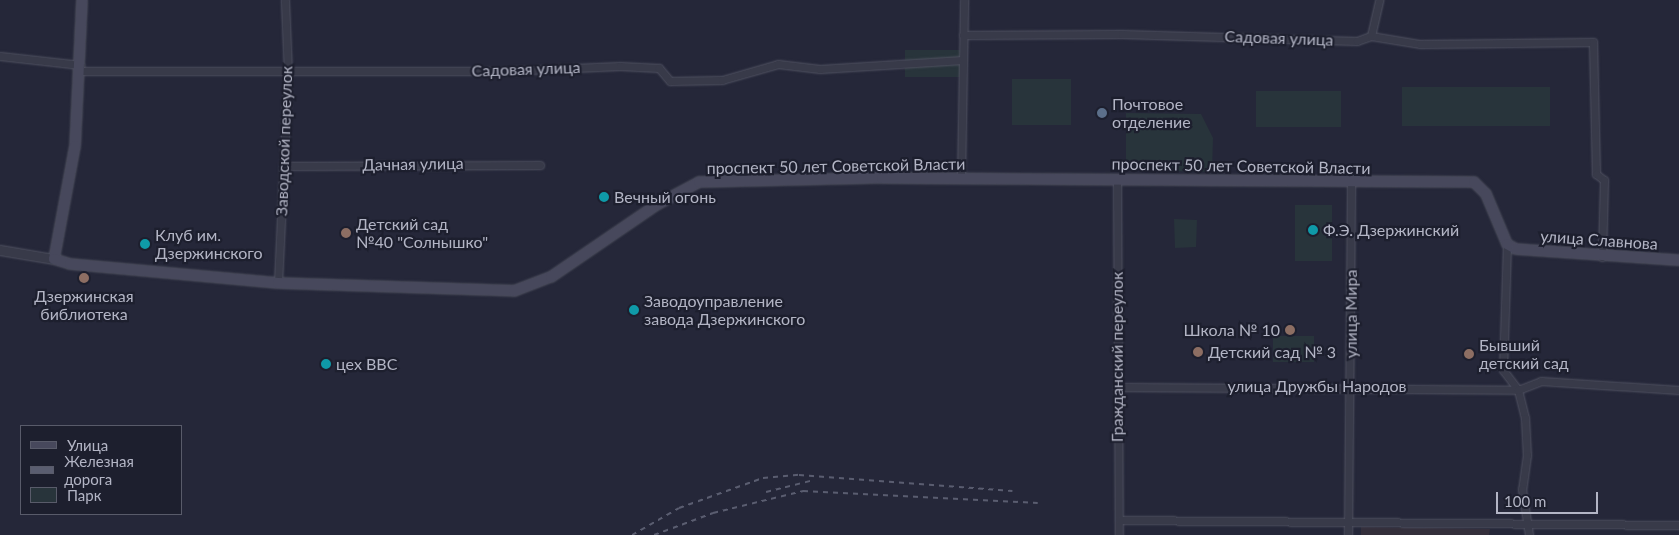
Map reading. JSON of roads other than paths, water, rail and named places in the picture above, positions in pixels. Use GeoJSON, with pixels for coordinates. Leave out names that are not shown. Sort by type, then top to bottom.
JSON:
{"type":"FeatureCollection","features":[{"type":"Feature","properties":{"kind":"main road"},"geometry":{"type":"LineString","coordinates":[[54,258],[75,146],[82,0]]}},
{"type":"Feature","properties":{"kind":"main road","name":"проспект 50 лет Советской Власти"},"geometry":{"type":"LineString","coordinates":[[54,258],[278,283],[514,291],[551,277],[658,204],[699,182],[961,179],[1474,182],[1486,194],[1511,246]]}},
{"type":"Feature","properties":{"kind":"main road","name":"улица Славнова"},"geometry":{"type":"LineString","coordinates":[[1511,246],[1602,257],[1679,260]]}},
{"type":"Feature","properties":{"kind":"street","name":"Заводской переулок"},"geometry":{"type":"LineString","coordinates":[[278,283],[288,73],[285,0]]}},
{"type":"Feature","properties":{"kind":"street"},"geometry":{"type":"LineString","coordinates":[[961,179],[964,0]]}},
{"type":"Feature","properties":{"kind":"street"},"geometry":{"type":"LineString","coordinates":[[1371,36],[1379,0]]}},
{"type":"Feature","properties":{"kind":"street","name":"Садовая улица"},"geometry":{"type":"LineString","coordinates":[[963,35],[1149,35],[1356,41],[1371,36],[1420,44],[1593,42],[1596,174],[1604,180],[1602,257]]}},
{"type":"Feature","properties":{"kind":"street","name":"Садовая улица"},"geometry":{"type":"LineString","coordinates":[[0,56],[80,68],[288,73],[620,66],[659,68],[670,81],[722,80],[778,64],[820,69],[963,60]]}},
{"type":"Feature","properties":{"kind":"street","name":"Дачная улица"},"geometry":{"type":"LineString","coordinates":[[285,166],[540,164]]}},
{"type":"Feature","properties":{"kind":"street","name":"Гражданский переулок"},"geometry":{"type":"LineString","coordinates":[[1117,180],[1119,535]]}},
{"type":"Feature","properties":{"kind":"street","name":"улица Мира"},"geometry":{"type":"LineString","coordinates":[[1348,535],[1351,386],[1351,182]]}},
{"type":"Feature","properties":{"kind":"street"},"geometry":{"type":"LineString","coordinates":[[1511,246],[1503,370],[1518,390],[1527,455],[1522,489],[1530,520],[1529,535]]}},
{"type":"Feature","properties":{"kind":"street","name":"проспект 50 лет Советской Власти"},"geometry":{"type":"LineString","coordinates":[[0,250],[54,258]]}},
{"type":"Feature","properties":{"kind":"street","name":"улица Дружбы Народов"},"geometry":{"type":"LineString","coordinates":[[1117,387],[1351,386],[1518,390],[1541,382],[1679,390]]}},
{"type":"Feature","properties":{"kind":"street"},"geometry":{"type":"LineString","coordinates":[[1119,520],[1348,522],[1530,520],[1679,524]]}},
{"type":"Feature","properties":{"kind":"railway"},"geometry":{"type":"LineString","coordinates":[[632,535],[679,508],[763,478],[799,475],[1012,491]]}},
{"type":"Feature","properties":{"kind":"railway"},"geometry":{"type":"LineString","coordinates":[[766,492],[814,480]]}},
{"type":"Feature","properties":{"kind":"railway"},"geometry":{"type":"LineString","coordinates":[[654,535],[713,513],[803,491],[1038,503]]}},
{"type":"Feature","properties":{"kind":"place","name":"Почтовое отделение"},"geometry":{"type":"Point","coordinates":[1102,113]}},
{"type":"Feature","properties":{"kind":"place","name":"Вечный огонь"},"geometry":{"type":"Point","coordinates":[604,197]}},
{"type":"Feature","properties":{"kind":"place","name":"Ф.Э. Дзержинский"},"geometry":{"type":"Point","coordinates":[1313,230]}},
{"type":"Feature","properties":{"kind":"place","name":"Детский сад №40 \"Солнышко\""},"geometry":{"type":"Point","coordinates":[346,233]}},
{"type":"Feature","properties":{"kind":"place","name":"Клуб им. Дзержинского"},"geometry":{"type":"Point","coordinates":[145,244]}},
{"type":"Feature","properties":{"kind":"place","name":"Дзержинская библиотека"},"geometry":{"type":"Point","coordinates":[84,278]}},
{"type":"Feature","properties":{"kind":"place","name":"Заводоуправление завода Дзержинского"},"geometry":{"type":"Point","coordinates":[634,310]}},
{"type":"Feature","properties":{"kind":"place","name":"Школа № 10"},"geometry":{"type":"Point","coordinates":[1290,330]}},
{"type":"Feature","properties":{"kind":"place","name":"Детский сад № 3"},"geometry":{"type":"Point","coordinates":[1198,352]}},
{"type":"Feature","properties":{"kind":"place","name":"Бывший детский сад"},"geometry":{"type":"Point","coordinates":[1469,354]}},
{"type":"Feature","properties":{"kind":"place","name":"цех ВВС"},"geometry":{"type":"Point","coordinates":[326,364]}}]}
